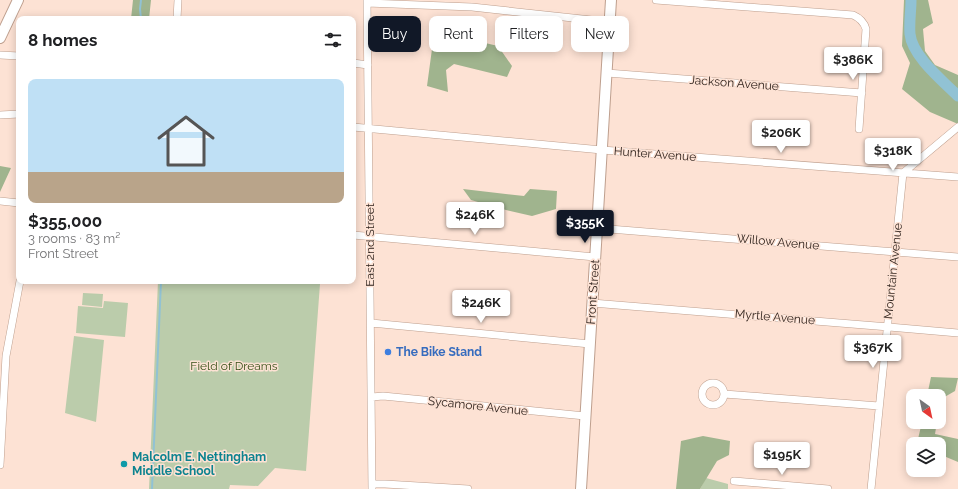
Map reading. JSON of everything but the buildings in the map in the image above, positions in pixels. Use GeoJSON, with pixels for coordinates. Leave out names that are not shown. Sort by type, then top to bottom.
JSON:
{"type":"FeatureCollection","features":[{"type":"Feature","properties":{"kind":"street"},"geometry":{"type":"LineString","coordinates":[[0,38],[18,0]]}},
{"type":"Feature","properties":{"kind":"street"},"geometry":{"type":"LineString","coordinates":[[177,16],[178,0]]}},
{"type":"Feature","properties":{"kind":"street","name":"Front Street"},"geometry":{"type":"LineString","coordinates":[[610,16],[611,0]]}},
{"type":"Feature","properties":{"kind":"street"},"geometry":{"type":"LineString","coordinates":[[656,0],[858,17],[864,24],[865,34],[859,129]]}},
{"type":"Feature","properties":{"kind":"street"},"geometry":{"type":"LineString","coordinates":[[367,2],[472,7],[571,18]]}},
{"type":"Feature","properties":{"kind":"street","name":"East 2nd Street"},"geometry":{"type":"LineString","coordinates":[[367,2],[372,486]]}},
{"type":"Feature","properties":{"kind":"street","name":"Front Street"},"geometry":{"type":"LineString","coordinates":[[581,489],[608,52]]}},
{"type":"Feature","properties":{"kind":"street"},"geometry":{"type":"LineString","coordinates":[[0,55],[16,56]]}},
{"type":"Feature","properties":{"kind":"street"},"geometry":{"type":"LineString","coordinates":[[356,63],[368,65]]}},
{"type":"Feature","properties":{"kind":"street","name":"Jackson Avenue"},"geometry":{"type":"LineString","coordinates":[[607,73],[862,93]]}},
{"type":"Feature","properties":{"kind":"street"},"geometry":{"type":"LineString","coordinates":[[0,115],[16,114]]}},
{"type":"Feature","properties":{"kind":"street","name":"Hunter Avenue"},"geometry":{"type":"LineString","coordinates":[[356,127],[602,150],[958,177]]}},
{"type":"Feature","properties":{"kind":"street"},"geometry":{"type":"LineString","coordinates":[[903,173],[958,127]]}},
{"type":"Feature","properties":{"kind":"street","name":"Mountain Avenue"},"geometry":{"type":"LineString","coordinates":[[871,489],[903,173]]}},
{"type":"Feature","properties":{"kind":"street"},"geometry":{"type":"LineString","coordinates":[[0,202],[16,203]]}},
{"type":"Feature","properties":{"kind":"street","name":"Willow Avenue"},"geometry":{"type":"LineString","coordinates":[[597,228],[958,257]]}},
{"type":"Feature","properties":{"kind":"street"},"geometry":{"type":"LineString","coordinates":[[356,235],[595,257]]}},
{"type":"Feature","properties":{"kind":"street"},"geometry":{"type":"LineString","coordinates":[[0,465],[3,356],[19,284]]}},
{"type":"Feature","properties":{"kind":"street","name":"Myrtle Avenue"},"geometry":{"type":"LineString","coordinates":[[592,303],[958,333]]}},
{"type":"Feature","properties":{"kind":"street"},"geometry":{"type":"LineString","coordinates":[[371,323],[590,344]]}},
{"type":"Feature","properties":{"kind":"street"},"geometry":{"type":"LineString","coordinates":[[724,394],[879,406]]}},
{"type":"Feature","properties":{"kind":"street","name":"Sycamore Avenue"},"geometry":{"type":"LineString","coordinates":[[372,397],[391,397],[585,416]]}},
{"type":"Feature","properties":{"kind":"street"},"geometry":{"type":"LineString","coordinates":[[734,481],[828,489]]}},
{"type":"Feature","properties":{"kind":"street"},"geometry":{"type":"LineString","coordinates":[[372,486],[385,484],[468,489]]}},
{"type":"Feature","properties":{"kind":"green space"},"geometry":{"type":"Polygon","coordinates":[[[133,0],[151,0],[149,16],[131,16],[133,0]]]}},
{"type":"Feature","properties":{"kind":"green space"},"geometry":{"type":"Polygon","coordinates":[[[904,0],[928,0],[933,23],[923,29],[925,51],[935,65],[958,75],[958,124],[930,112],[902,89],[910,63],[902,46],[904,0]]]}},
{"type":"Feature","properties":{"kind":"green space"},"geometry":{"type":"Polygon","coordinates":[[[487,43],[495,45],[495,52],[502,52],[512,66],[507,77],[454,64],[446,70],[448,92],[427,86],[432,52],[487,52],[487,43]]]}},
{"type":"Feature","properties":{"kind":"green space"},"geometry":{"type":"Polygon","coordinates":[[[0,166],[11,168],[0,192],[0,166]]]}},
{"type":"Feature","properties":{"kind":"green space"},"geometry":{"type":"Polygon","coordinates":[[[463,189],[524,196],[530,189],[557,191],[556,209],[532,216],[471,200],[463,189]]]}},
{"type":"Feature","properties":{"kind":"green space","name":"Field of Dreams"},"geometry":{"type":"Polygon","coordinates":[[[158,284],[320,284],[306,471],[275,468],[258,486],[230,485],[229,489],[149,489],[158,284]]]}},
{"type":"Feature","properties":{"kind":"green space"},"geometry":{"type":"Polygon","coordinates":[[[83,293],[103,294],[102,307],[82,305],[83,293]]]}},
{"type":"Feature","properties":{"kind":"green space"},"geometry":{"type":"Polygon","coordinates":[[[104,301],[128,303],[125,337],[76,333],[78,306],[103,308],[104,301]]]}},
{"type":"Feature","properties":{"kind":"green space"},"geometry":{"type":"Polygon","coordinates":[[[74,336],[104,340],[96,422],[65,413],[74,336]]]}},
{"type":"Feature","properties":{"kind":"green space"},"geometry":{"type":"Polygon","coordinates":[[[931,377],[958,378],[955,391],[946,396],[946,389],[928,389],[931,377]]]}},
{"type":"Feature","properties":{"kind":"green space"},"geometry":{"type":"Polygon","coordinates":[[[920,429],[936,429],[935,434],[958,439],[958,462],[946,457],[946,437],[918,437],[920,429]]]}},
{"type":"Feature","properties":{"kind":"green space"},"geometry":{"type":"Polygon","coordinates":[[[703,436],[730,441],[729,455],[717,461],[700,489],[676,489],[681,441],[703,436]]]}},
{"type":"Feature","properties":{"kind":"green space"},"geometry":{"type":"Polygon","coordinates":[[[706,478],[728,484],[728,489],[700,489],[706,478]]]}},
{"type":"Feature","properties":{"kind":"waterway"},"geometry":{"type":"LineString","coordinates":[[141,0],[141,16]]}},
{"type":"Feature","properties":{"kind":"waterway"},"geometry":{"type":"LineString","coordinates":[[911,0],[910,34],[916,51],[929,68],[958,96]]}},
{"type":"Feature","properties":{"kind":"waterway"},"geometry":{"type":"LineString","coordinates":[[152,489],[161,284]]}},
{"type":"Feature","properties":{"kind":"place","name":"The Bike Stand"},"geometry":{"type":"Point","coordinates":[388,352]}},
{"type":"Feature","properties":{"kind":"place","name":"Malcolm E. Nettingham Middle School"},"geometry":{"type":"Point","coordinates":[124,464]}}]}
